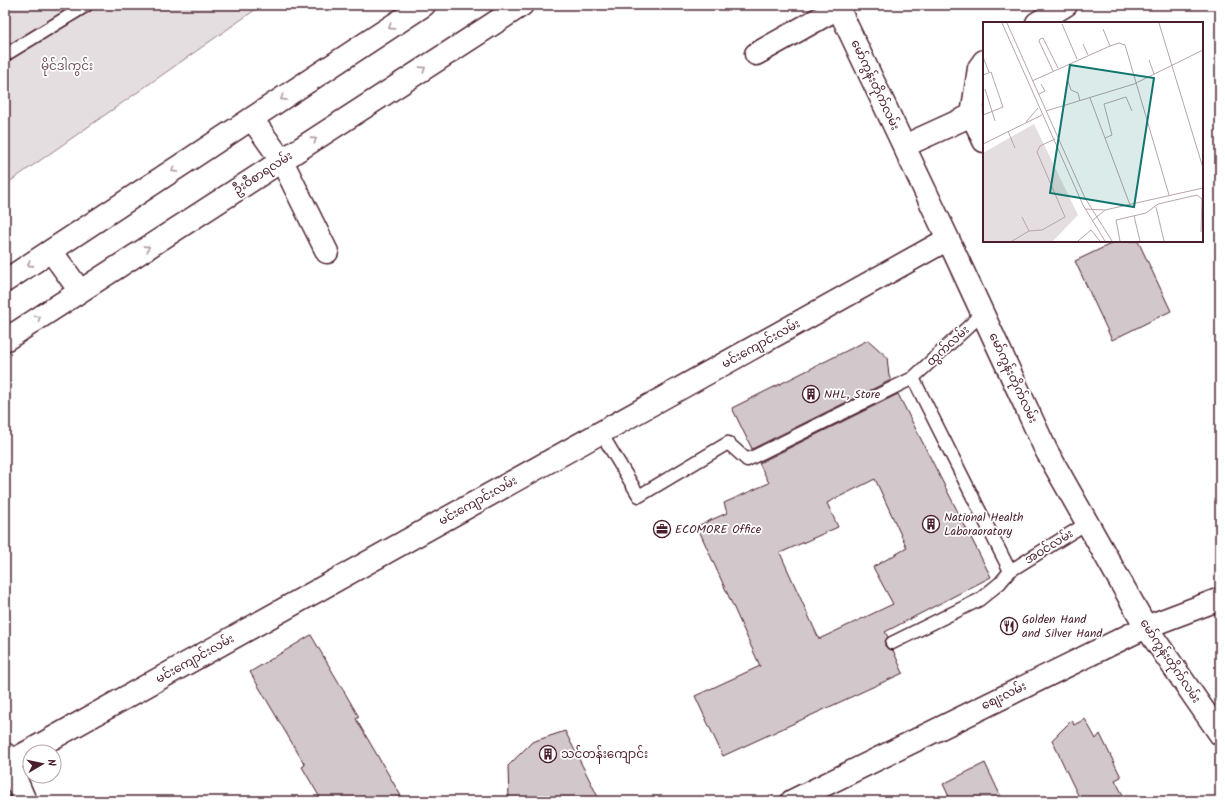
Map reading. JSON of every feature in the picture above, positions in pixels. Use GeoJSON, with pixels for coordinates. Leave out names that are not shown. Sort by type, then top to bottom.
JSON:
{"type":"FeatureCollection","features":[{"type":"Feature","properties":{"kind":"street"},"geometry":{"type":"LineString","coordinates":[[5,281],[424,5]]}},
{"type":"Feature","properties":{"kind":"street","name":"ဦးဝီစာရလမ်း"},"geometry":{"type":"LineString","coordinates":[[5,340],[522,5]]}},
{"type":"Feature","properties":{"kind":"street"},"geometry":{"type":"LineString","coordinates":[[1039,22],[1066,5]]}},
{"type":"Feature","properties":{"kind":"street"},"geometry":{"type":"LineString","coordinates":[[756,54],[838,6]]}},
{"type":"Feature","properties":{"kind":"street","name":"မော်ကွန်းတိုက်လမ်း"},"geometry":{"type":"LineString","coordinates":[[838,6],[1046,450],[1146,627],[1220,734]]}},
{"type":"Feature","properties":{"kind":"street"},"geometry":{"type":"LineString","coordinates":[[983,62],[979,68],[972,115],[983,139]]}},
{"type":"Feature","properties":{"kind":"street"},"geometry":{"type":"LineString","coordinates":[[904,146],[972,115]]}},
{"type":"Feature","properties":{"kind":"street"},"geometry":{"type":"LineString","coordinates":[[252,118],[282,161],[327,252]]}},
{"type":"Feature","properties":{"kind":"street","name":"မင်းကျောင်းလမ်း"},"geometry":{"type":"LineString","coordinates":[[7,759],[601,433],[948,239]]}},
{"type":"Feature","properties":{"kind":"street"},"geometry":{"type":"LineString","coordinates":[[51,251],[80,291]]}},
{"type":"Feature","properties":{"kind":"street","name":"စျေးလမ်း"},"geometry":{"type":"LineString","coordinates":[[792,801],[1146,627],[1220,599]]}},
{"type":"Feature","properties":{"kind":"street"},"geometry":{"type":"LineString","coordinates":[[7,759],[25,801]]}},
{"type":"Feature","properties":{"kind":"lane"},"geometry":{"type":"LineString","coordinates":[[5,55],[87,5]]}},
{"type":"Feature","properties":{"kind":"lane","name":"ထွက်လမ်း"},"geometry":{"type":"LineString","coordinates":[[601,433],[638,496],[728,443],[747,460],[913,378],[983,314]]}},
{"type":"Feature","properties":{"kind":"lane"},"geometry":{"type":"LineString","coordinates":[[913,378],[1010,571]]}},
{"type":"Feature","properties":{"kind":"lane","name":"အ၀င်လမ်း"},"geometry":{"type":"LineString","coordinates":[[892,642],[979,600],[1000,583],[1010,571],[1087,523]]}},
{"type":"Feature","properties":{"kind":"green space","name":"မိုင်ဒါကွင်း"},"geometry":{"type":"Polygon","coordinates":[[[5,5],[262,5],[5,185],[5,5]]]}},
{"type":"Feature","properties":{"kind":"building"},"geometry":{"type":"Polygon","coordinates":[[[1115,242],[1138,242],[1171,311],[1112,340],[1075,261],[1115,242]]]}},
{"type":"Feature","properties":{"kind":"building","name":"NHL, Store"},"geometry":{"type":"Polygon","coordinates":[[[868,340],[887,357],[889,376],[891,380],[752,449],[732,408],[868,340]]]}},
{"type":"Feature","properties":{"kind":"building"},"geometry":{"type":"Polygon","coordinates":[[[898,394],[991,577],[885,632],[888,637],[885,642],[885,646],[888,649],[893,650],[903,673],[723,756],[695,696],[760,666],[697,526],[727,513],[724,503],[769,483],[759,463],[898,394]],[[875,479],[827,503],[838,527],[780,553],[819,639],[893,604],[873,567],[907,548],[875,479]]]}},
{"type":"Feature","properties":{"kind":"building"},"geometry":{"type":"Polygon","coordinates":[[[311,635],[359,717],[356,719],[404,801],[322,801],[302,767],[305,765],[250,672],[311,635]]]}},
{"type":"Feature","properties":{"kind":"building"},"geometry":{"type":"Polygon","coordinates":[[[1085,719],[1096,739],[1100,734],[1121,777],[1115,780],[1126,801],[1081,801],[1072,783],[1052,740],[1072,720],[1074,725],[1085,719]]]}},
{"type":"Feature","properties":{"kind":"building","name":"သင်တန်းကျောင်း"},"geometry":{"type":"Polygon","coordinates":[[[565,731],[600,801],[509,801],[508,766],[532,742],[565,731]]]}},
{"type":"Feature","properties":{"kind":"building"},"geometry":{"type":"Polygon","coordinates":[[[985,763],[1003,801],[951,801],[943,784],[985,763]]]}},
{"type":"Feature","properties":{"kind":"place","name":"NHL, Store"},"geometry":{"type":"Point","coordinates":[811,394]}},
{"type":"Feature","properties":{"kind":"place","name":"National Health Laboraoratory"},"geometry":{"type":"Point","coordinates":[931,524]}},
{"type":"Feature","properties":{"kind":"place","name":"ECOMORE Office"},"geometry":{"type":"Point","coordinates":[662,529]}},
{"type":"Feature","properties":{"kind":"place","name":"Golden Hand and Silver Hand"},"geometry":{"type":"Point","coordinates":[1009,626]}},
{"type":"Feature","properties":{"kind":"place","name":"သင်တန်းကျောင်း"},"geometry":{"type":"Point","coordinates":[548,754]}}]}
